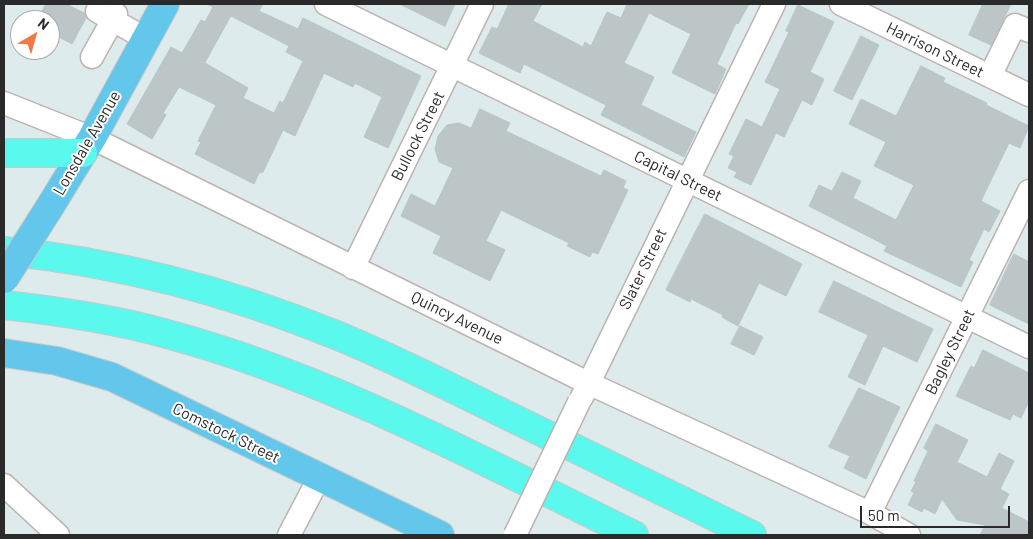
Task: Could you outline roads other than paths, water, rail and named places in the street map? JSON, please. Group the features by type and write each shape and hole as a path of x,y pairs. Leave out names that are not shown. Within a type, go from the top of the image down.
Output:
{"highway":[{"path":"4,153 88,146"},
{"path":"4,251 90,264 161,278 232,298 302,322 428,377 752,535"},
{"path":"4,305 96,318 168,334 304,379 401,422 634,535"}],"main road":[{"name":"Lonsdale Avenue","path":"4,279 88,146 165,4"},
{"name":"Comstock Street","path":"4,353 57,361 112,377 440,535"}],"street":[{"name":"Capital Street","path":"326,4 454,64 686,180 1029,347"},
{"name":"Bullock Street","path":"352,268 482,4"},
{"name":"Slater Street","path":"515,535 686,180 774,4"},
{"name":"Harrison Street","path":"841,4 1029,95"},
{"path":"92,57 103,10 146,39"},
{"path":"990,76 1015,24 1029,31"},
{"name":"Quincy Avenue","path":"4,103 88,146 352,268 584,392 870,513 909,535"},
{"name":"Bagley Street","path":"870,513 1029,191"},
{"path":"289,535 319,478"},
{"path":"4,484 58,535"}]}
